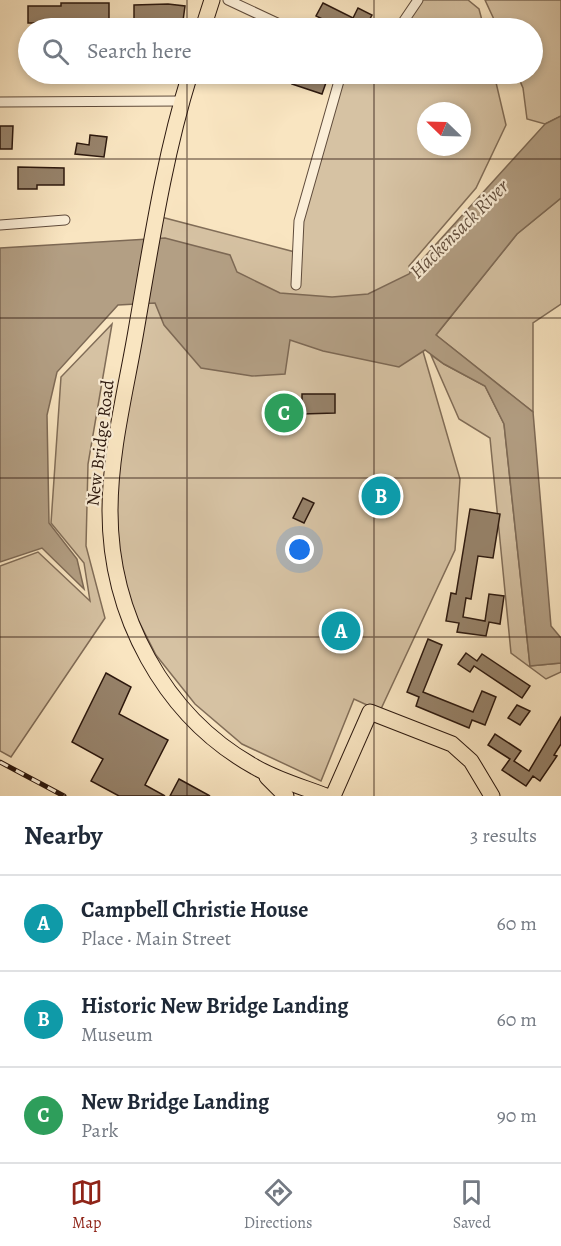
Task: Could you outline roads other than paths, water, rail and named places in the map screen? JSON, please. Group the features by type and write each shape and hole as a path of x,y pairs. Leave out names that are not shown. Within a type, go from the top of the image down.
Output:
{"main road":[{"path":"206,18 212,0"},
{"name":"New Bridge Road","path":"187,84 181,101 156,224 111,477 110,542 121,594 134,633 164,685 199,725 255,768 326,796"},
{"path":"333,796 370,712 452,744 471,761 492,796"},
{"path":"255,768 274,782 286,796"}],"street":[{"path":"228,0 267,18"},
{"path":"406,18 418,0"},
{"path":"296,285 295,252 301,212 338,84"},
{"path":"0,102 181,101"},
{"path":"0,225 65,220"}],"water":[{"name":"Hackensack River","path":"561,116 561,198 517,234 436,335 533,412 551,626 561,638 561,663 530,666 504,424 485,386 444,364 425,350 399,367 323,351 290,340 285,374 252,376 201,368 164,325 155,303 118,305 57,372 47,415 49,523 77,559 84,589 42,548 0,562 0,248 165,238 230,255 237,272 280,293 332,297 368,294 409,274 545,124"}],"railway":[{"path":"0,762 64,796"}],"place":[{"name":"New Bridge Landing","path":"284,413"},
{"name":"Historic New Bridge Landing","path":"381,496"},
{"name":"Campbell Christie House","path":"341,631"}]}
